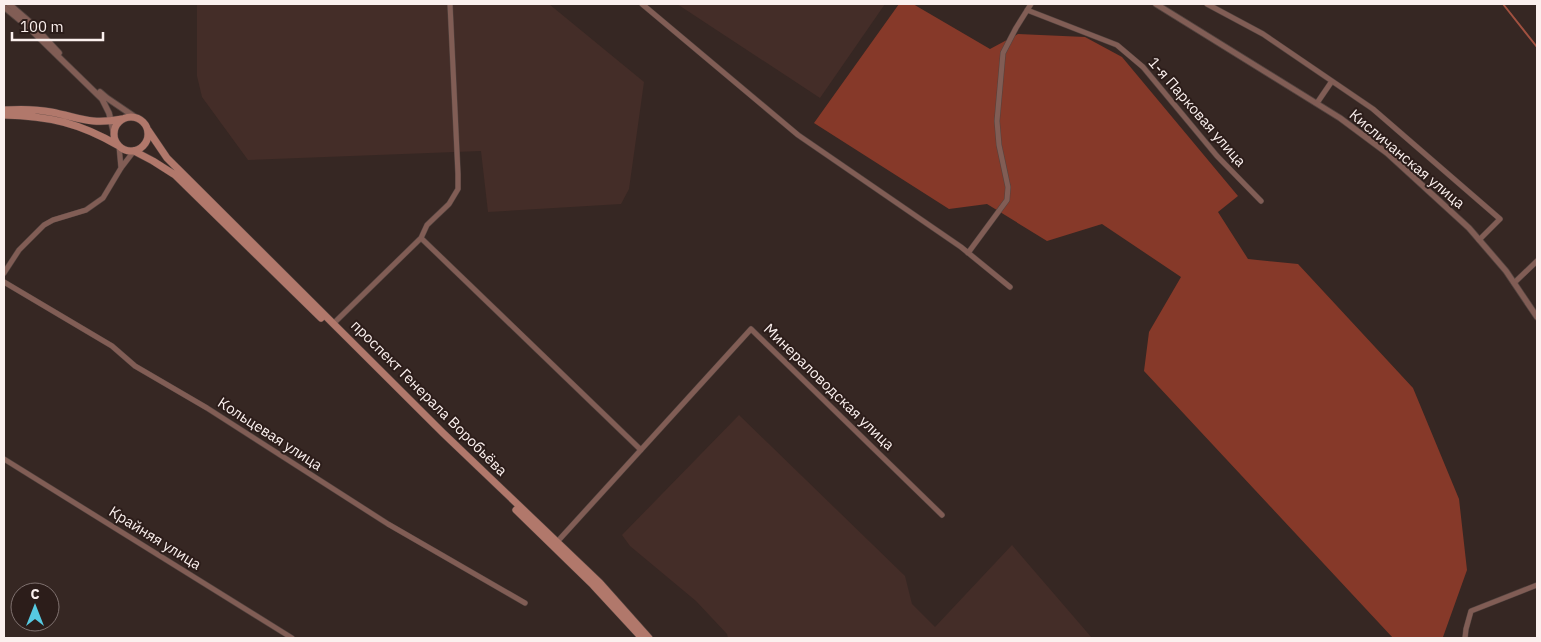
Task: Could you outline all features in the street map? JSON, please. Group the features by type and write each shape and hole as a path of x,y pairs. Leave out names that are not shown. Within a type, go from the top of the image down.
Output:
{"main road":[{"path":"4,110 38,110 97,122 135,116 143,121 167,158 186,181"},
{"path":"4,115 28,115 66,121 98,134 127,150 134,151 186,181"},
{"path":"119,146 114,134 116,126 122,119"},
{"path":"134,151 146,142 148,130"},
{"name":"проспект Генерала Воробьёва","path":"186,181 443,433 600,583 649,638"},
{"name":"проспект Генерала Воробьёва","path":"186,181 593,585 642,638"}],"street":[{"path":"9,4 31,23 107,101 114,134"},
{"path":"333,324 421,238 427,225 449,204 458,190 450,4"},
{"path":"642,4 798,135 968,253 1010,287"},
{"path":"968,253 1007,200 1008,187 999,145 997,120 1003,53 1031,4"},
{"name":"Кисличанская улица","path":"1156,4 1317,103 1387,153 1469,228 1506,271 1537,317"},
{"path":"1207,4 1263,34 1373,110 1500,219 1479,240"},
{"path":"4,6 107,101 135,116"},
{"name":"1-я Парковая улица","path":"1027,10 1117,45 1143,67 1217,156 1261,201"},
{"path":"1317,103 1332,81"},
{"path":"97,122 104,119 106,115 107,101"},
{"path":"119,146 121,168"},
{"path":"4,273 19,250 44,225 53,220 86,210 103,198 134,151"},
{"path":"421,238 642,450"},
{"path":"1514,283 1537,261"},
{"name":"Кольцевая улица","path":"4,282 112,346 135,366 207,408 388,524 525,603"},
{"name":"Минераловодская улица","path":"557,542 751,328 942,515"},
{"name":"Крайняя улица","path":"4,459 292,638"},
{"path":"1465,638 1471,611 1537,585"}],"shaded area":[{"path":"197,4 549,4 644,82 629,189 621,204 488,212 481,151 248,160 202,97 197,76"},
{"path":"677,4 885,4 820,98"},
{"path":"899,4 913,4 990,49 1018,34 1085,37 1122,57 1238,196 1218,212 1248,259 1298,264 1413,388 1459,499 1467,570 1443,637 1393,638 1144,371 1149,332 1181,277 1102,224 1047,241 987,204 949,209 814,123"},
{"path":"739,415 905,576 912,604 935,627 1012,545 1092,638 728,638 727,634 696,601 630,546 622,535"}],"waterway":[{"path":"1503,4 1537,47"}]}
